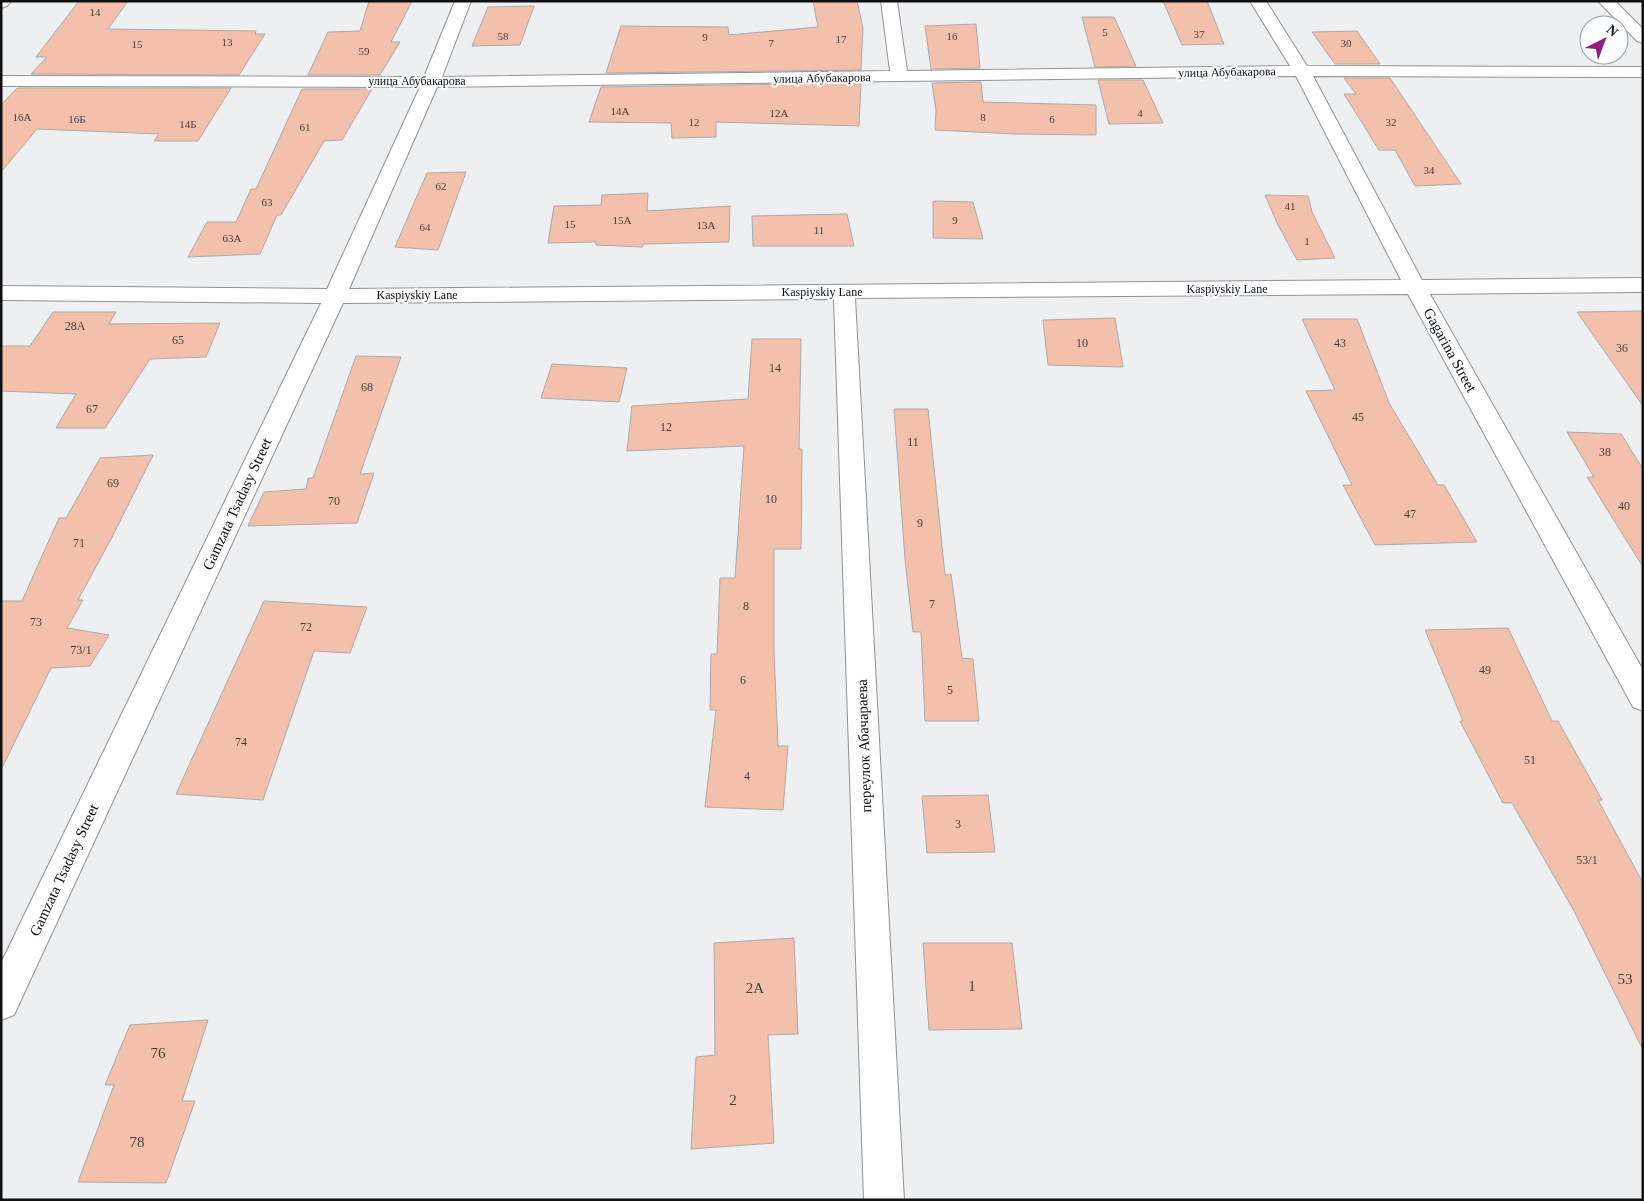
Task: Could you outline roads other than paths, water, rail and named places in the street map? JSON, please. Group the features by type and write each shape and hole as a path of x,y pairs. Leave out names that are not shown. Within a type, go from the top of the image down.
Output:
{"street":[{"name":"Gamzata Tsadasy Street","path":"1,1002 335,296 431,82 463,1"},
{"path":"889,1 899,77"},
{"name":"Gagarina Street","path":"1258,1 1302,72 1416,288 1643,698"},
{"path":"1606,1 1643,38"},
{"name":"улица Абубакарова","path":"1,81 431,82 1302,72 1643,72"},
{"name":"Kaspiyskiy Lane","path":"1,293 335,296 1643,285"},
{"name":"переулок Абачараева","path":"844,292 884,1200"}]}
